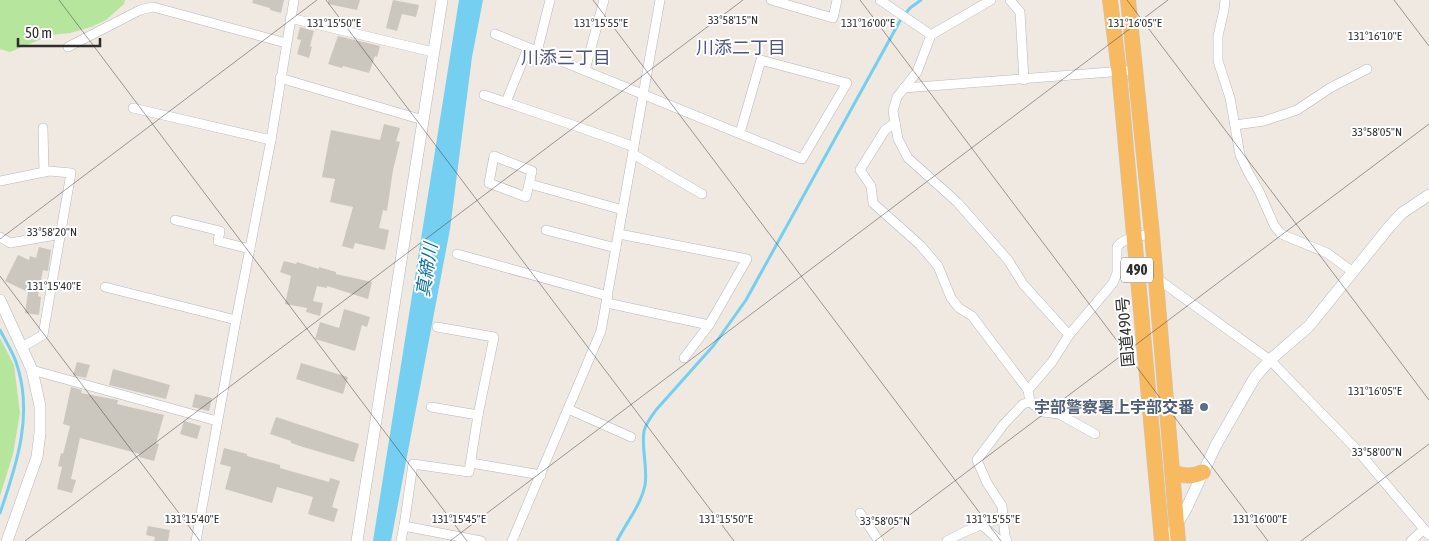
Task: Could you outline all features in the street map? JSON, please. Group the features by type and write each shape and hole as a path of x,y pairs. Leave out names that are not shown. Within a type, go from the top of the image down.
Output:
{"highway":[{"name":"国道490号","path":"1110,0 1119,71 1162,541"},
{"name":"490","path":"1128,0 1137,70 1177,534"},
{"path":"1173,472 1184,476 1197,475 1204,472"}],"street":[{"path":"196,541 271,140 294,0"},
{"path":"357,541 442,0"},
{"path":"506,102 533,50 550,0"},
{"path":"585,70 604,0"},
{"path":"512,541 601,331 660,0"},
{"path":"772,0 833,18 837,0"},
{"path":"880,0 931,34"},
{"path":"991,0 931,34 917,72 897,97 893,111 898,139 908,158 957,202 1008,260 1023,284 1069,335"},
{"path":"1010,0 1020,12 1024,80"},
{"path":"1225,0 1218,36 1218,61 1230,98 1240,154 1274,225 1282,234 1327,253 1353,272"},
{"path":"68,47 140,10 153,7 286,44"},
{"path":"290,18 433,52"},
{"path":"495,34 802,159 847,83 761,60 740,133"},
{"path":"1235,125 1264,121 1297,110 1330,88 1367,69"},
{"path":"904,88 1137,70"},
{"path":"280,78 422,120"},
{"path":"484,95 578,126 633,150 702,194"},
{"path":"133,108 271,140"},
{"path":"895,123 885,130 860,170 871,186 873,203 920,245 938,266 951,298 959,308 972,316 1028,390 1030,402 1043,412 1059,414 1095,434"},
{"path":"43,128 44,172"},
{"path":"494,156 532,171 530,184 526,197 489,183 494,156"},
{"path":"0,180 44,172 71,173 62,234 43,335 22,348"},
{"path":"530,184 623,210"},
{"path":"1167,541 1177,534 1216,445 1255,377 1270,360 1309,326 1390,226 1402,214 1429,195"},
{"path":"176,220 220,231 218,241 250,249"},
{"path":"546,230 616,248"},
{"path":"0,237 10,243 62,234"},
{"path":"619,234 748,259 709,325 684,358"},
{"path":"1028,390 1052,362 1069,335 1116,278 1118,268 1117,247 1119,244 1152,234"},
{"path":"457,254 607,300 709,325"},
{"path":"1155,276 1270,360 1358,452 1427,532 1411,541"},
{"path":"105,287 236,320"},
{"path":"0,300 32,370 40,406 40,433 37,457 7,541"},
{"path":"401,541 413,464 469,472 478,415 494,337 437,327"},
{"path":"32,370 217,421"},
{"path":"1008,541 1005,536 1002,506 977,460 1004,424 1022,404 1030,402"},
{"path":"431,407 478,415"},
{"path":"568,409 631,437"},
{"path":"471,463 541,475"},
{"path":"860,513 879,541"},
{"path":"947,541 982,524 1004,518"},
{"path":"982,524 1000,541"},
{"path":"404,526 482,541"}],"green space":[{"path":"0,0 125,0 124,4 106,20 91,27 70,33 51,35 10,52 0,49"},
{"path":"0,338 14,365 20,413 13,454 0,496"}],"water":[{"name":"真締川","path":"459,0 483,0 472,57 450,229 391,541 373,541"}],"building":[{"path":"253,0 284,0 281,13 252,3"},
{"path":"328,0 360,0 357,10 328,4"},
{"path":"393,0 419,5 416,17 402,14 397,31 386,28"},
{"path":"300,27 314,31 309,58 297,54 301,40 297,39"},
{"path":"338,36 380,46 369,73 328,64"},
{"path":"384,124 400,128 396,141 400,142 393,170 387,211 383,210 379,228 389,230 385,250 355,243 353,249 342,246 353,207 330,202 335,179 322,177 331,130 380,140"},
{"path":"39,247 51,250 48,271 43,270 38,296 41,297 39,315 25,313 28,292 5,281 18,255 29,260 30,256 36,258"},
{"path":"284,261 296,264 297,262 319,269 319,267 336,272 336,274 372,282 368,299 327,286 327,288 317,286 313,301 323,303 320,316 306,312 307,308 285,304 291,276 280,272"},
{"path":"344,309 370,317 367,327 362,325 355,351 315,339 320,322 339,328"},
{"path":"77,362 90,365 86,378 73,375"},
{"path":"301,363 348,377 343,394 296,379"},
{"path":"113,369 170,385 166,399 109,385"},
{"path":"71,387 82,390 81,393 118,400 117,404 164,415 156,443 159,444 154,461 139,457 140,454 80,438 71,479 76,480 72,493 57,489 62,467 58,466 70,426 63,424"},
{"path":"195,394 212,398 209,411 192,407"},
{"path":"276,417 359,444 354,462 291,443 291,441 270,434"},
{"path":"184,421 201,426 197,439 180,434"},
{"path":"224,448 280,465 280,468 329,482 330,478 340,481 332,507 338,509 334,522 308,514 313,497 277,487 272,503 225,489 231,467 220,464"},
{"path":"148,526 170,530 168,541 154,541 155,537 146,535"}],"waterway":[{"path":"617,541 637,507 645,485 646,471 643,437 647,423 656,410 714,345 746,300 901,19 910,8 921,0"},
{"path":"0,330 16,362 23,400 21,438 12,476 0,513"}],"place":[{"name":"宇部警察署上宇部交番","path":"1204,407"}],"district":[{"name":"川添二丁目","path":"741,48"},
{"name":"川添三丁目","path":"566,58"}]}
